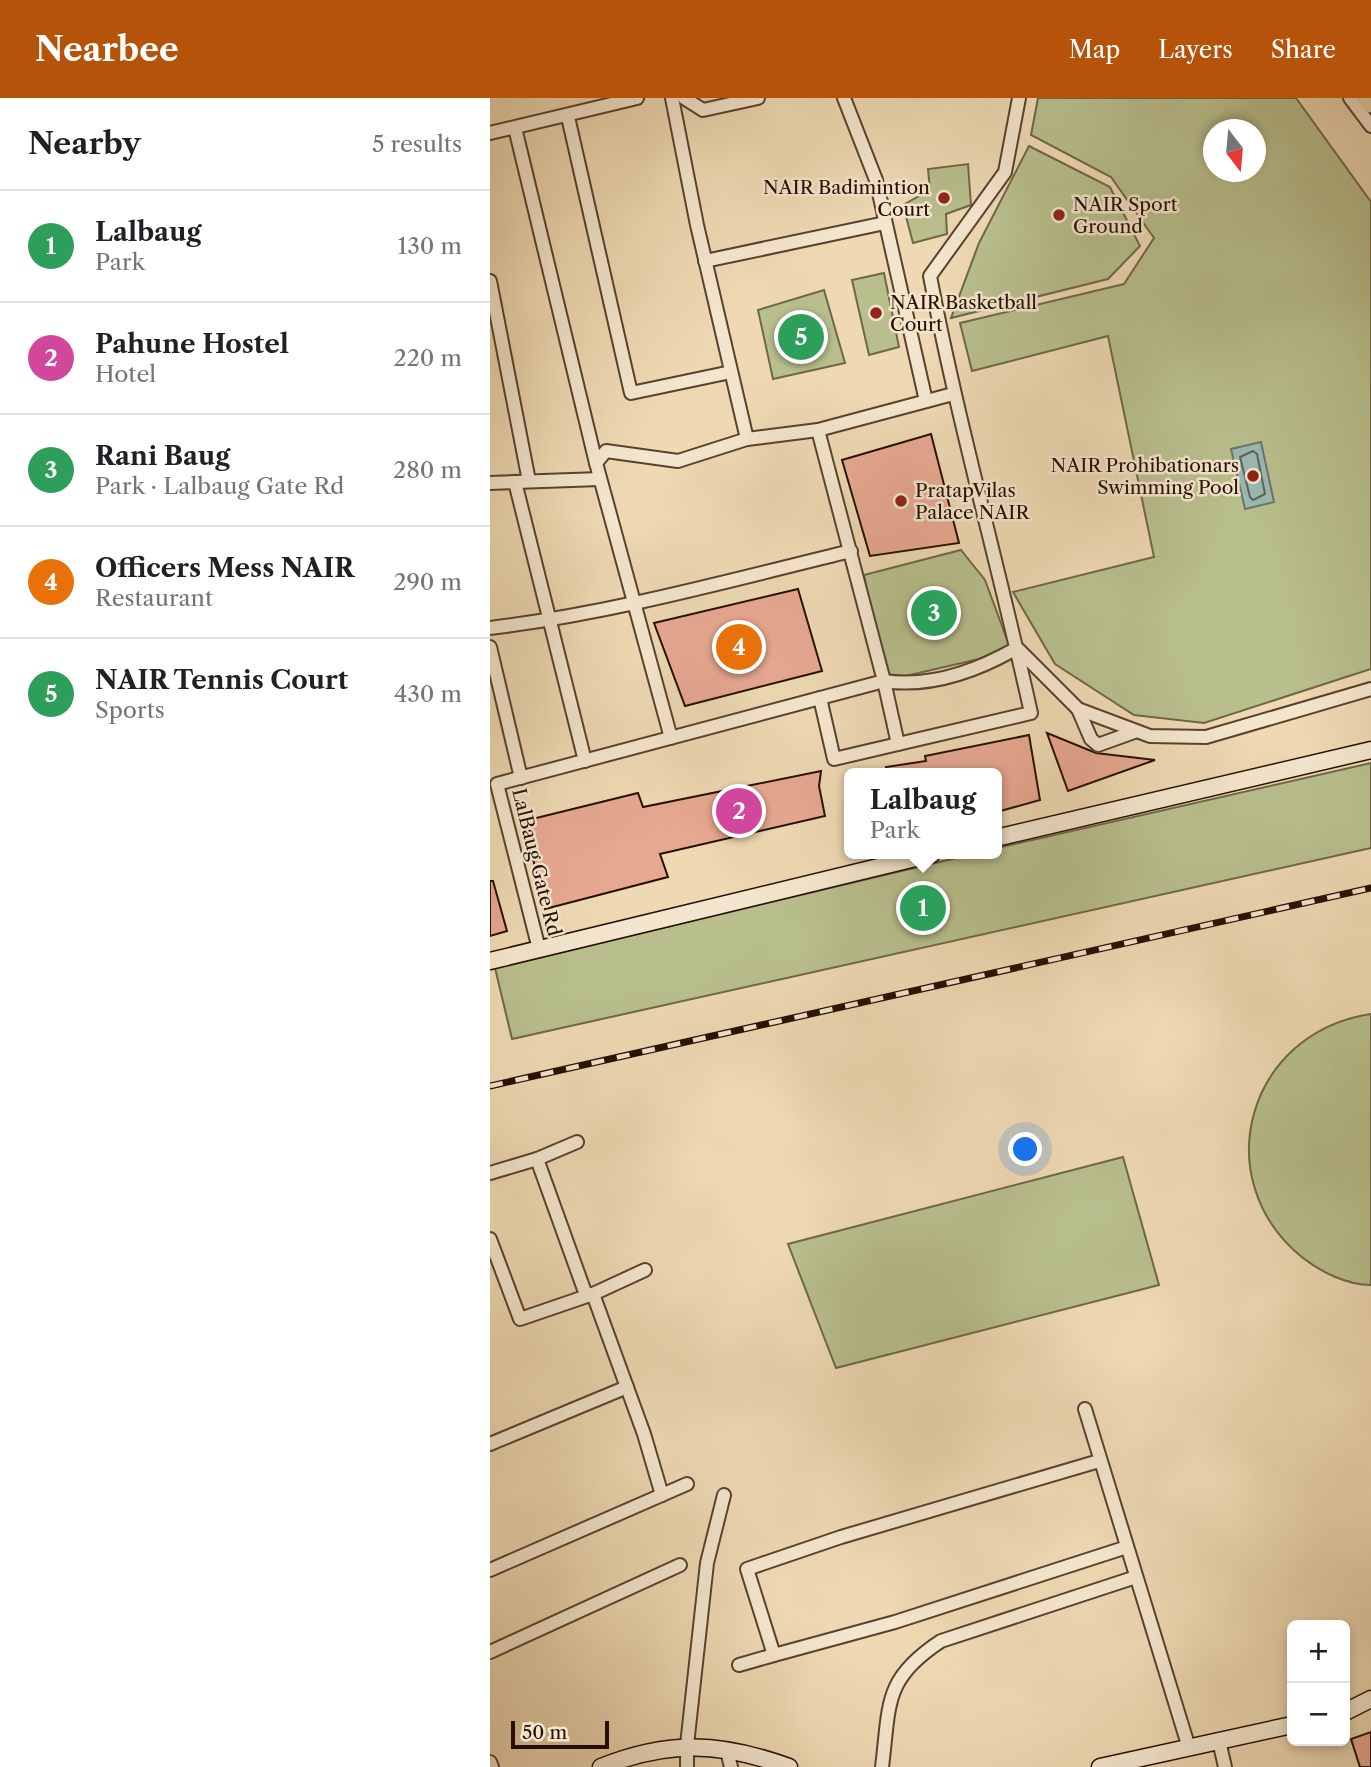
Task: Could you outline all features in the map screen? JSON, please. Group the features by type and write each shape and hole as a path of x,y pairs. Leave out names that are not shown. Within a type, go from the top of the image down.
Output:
{"street":[{"path":"490,133 568,117 637,98"},
{"path":"672,98 705,261 747,439"},
{"path":"684,98 703,110 758,98"},
{"path":"844,98 876,180 926,401"},
{"path":"820,698 834,759 1031,713 953,394 930,276 1005,172 1018,98"},
{"path":"1350,98 1371,126"},
{"path":"568,117 631,393 731,372"},
{"path":"515,128 600,479 671,738"},
{"path":"705,261 885,223"},
{"path":"490,281 529,481"},
{"path":"596,463 606,451 678,461 747,439 818,430 953,394"},
{"path":"818,430 851,551 898,744"},
{"path":"490,483 600,479"},
{"path":"515,482 585,761"},
{"path":"490,628 550,621 635,604 851,551"},
{"path":"490,647 521,778 884,681 911,685 983,668 1017,648"},
{"path":"1017,648 1078,709 1091,739 1098,745 1134,732"},
{"path":"1078,709 1150,736 1206,737 1371,689"},
{"path":"1002,837 1371,750"},
{"path":"1043,827 1066,827 1371,758"},
{"name":"LalBaug Gate Rd","path":"521,778 497,784 539,949"},
{"path":"490,961 911,859"},
{"path":"490,1173 537,1159 577,1142"},
{"path":"537,1159 627,1387 662,1495"},
{"path":"490,1239 520,1319 589,1295 645,1270"},
{"path":"490,1444 627,1387"},
{"path":"1085,1409 1189,1748"},
{"path":"774,1656 747,1569 841,1537 1099,1461"},
{"path":"490,1570 687,1484"},
{"path":"687,1767 687,1745 707,1563 724,1495"},
{"path":"739,1665 895,1622 1127,1547"},
{"path":"490,1652 680,1565"},
{"path":"882,1767 892,1689 910,1665 927,1650 941,1641 1136,1577"},
{"path":"1350,1710 1371,1699"},
{"path":"1100,1767 1287,1726"},
{"path":"1219,1741 1225,1767"},
{"path":"601,1767 626,1757 687,1745 755,1754 789,1767"},
{"path":"727,1751 731,1767"},
{"path":"490,1762 492,1767"}],"green space":[{"path":"1038,98 1296,98 1371,202 1371,669 1204,723 1134,715 1055,664 1013,592 1154,557 1108,336 972,371 960,323 1124,284 1154,238 1111,177 1031,135"},
{"name":"NAIR Sport Ground","path":"1029,146 1110,187 1140,246 1108,279 951,318 979,243"},
{"name":"NAIR Badimintion Court","path":"968,164 971,205 946,214 947,234 913,243 903,205 930,190 928,169"},
{"name":"NAIR Basketball Court","path":"884,273 899,347 869,355 852,280"},
{"path":"824,290 845,363 773,379 758,310"},
{"path":"961,550 985,580 1009,645 979,659 884,681 864,575"},
{"path":"1371,763 1371,848 512,1039 495,968 952,859 1002,859 1002,847"},
{"path":"1371,1014 1371,1285 1344,1280 1318,1268 1303,1258 1273,1226 1255,1189 1249,1151 1254,1113 1270,1078 1295,1049 1329,1026"},
{"path":"1123,1157 1159,1285 836,1368 788,1244"}],"water":[{"name":"NAIR Prohibationars Swimming Pool","path":"1261,442 1274,502 1245,509 1231,449"}],"building":[{"name":"PratapVilas Palace NAIR","path":"931,434 959,543 870,556 842,460"},
{"path":"798,589 822,671 685,706 654,623"},
{"path":"1047,733 1096,753 1155,760 1068,791"},
{"path":"1029,735 1040,800 1002,811 1002,768 886,768 926,761 925,756"},
{"path":"821,771 819,786 825,816 660,854 668,877 545,909 524,821 638,793 643,807"},
{"path":"490,881 493,881 507,931 490,936"},
{"path":"1371,1732 1371,1767 1360,1767 1351,1739"}],"railway":[{"path":"490,1086 1371,888"}],"place":[{"name":"NAIR Badimintion Court","path":"944,198"},
{"name":"NAIR Sport Ground","path":"1059,215"},
{"name":"NAIR Basketball Court","path":"876,313"},
{"name":"NAIR Tennis Court","path":"801,337"},
{"name":"NAIR Prohibationars Swimming Pool","path":"1253,476"},
{"name":"PratapVilas Palace NAIR","path":"901,501"},
{"name":"Rani Baug","path":"934,613"},
{"name":"Officers Mess NAIR","path":"739,647"},
{"name":"Pahune Hostel","path":"739,811"},
{"name":"Lalbaug","path":"923,908"}]}
